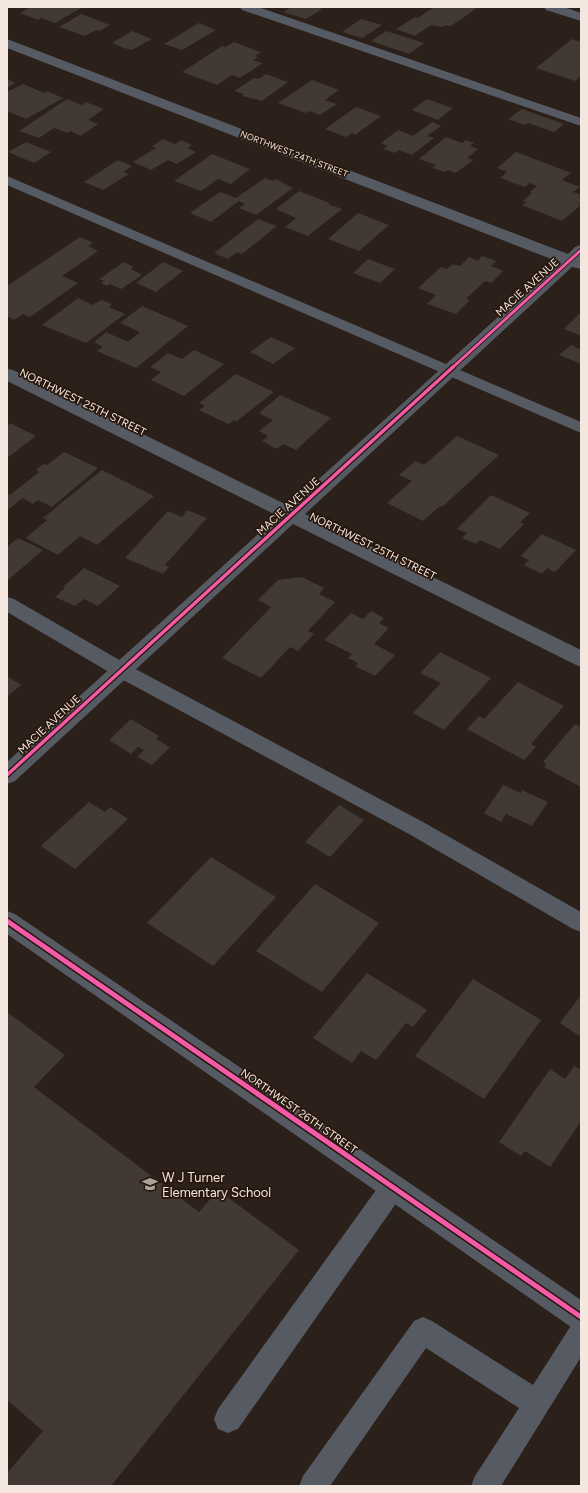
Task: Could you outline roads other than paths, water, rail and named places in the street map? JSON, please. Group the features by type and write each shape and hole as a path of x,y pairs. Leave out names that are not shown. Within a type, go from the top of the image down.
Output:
{"street":[{"path":"551,7 581,17"},
{"name":"NORTHWEST 24TH STREET","path":"7,43 577,258"},
{"name":"MACIE AVENUE","path":"7,775 450,370 577,258"},
{"name":"NORTHWEST 25TH STREET","path":"7,374 581,659"},
{"name":"NORTHWEST 26TH STREET","path":"7,921 581,1317"}],"lane":[{"path":"246,7 581,122"},
{"path":"7,180 450,370 581,428"},
{"path":"7,604 121,670 416,828 581,923"},
{"path":"228,1419 393,1187"},
{"path":"313,1486 423,1330 537,1404"},
{"path":"485,1486 581,1333"}],"place":[{"name":"W J Turner Elementary School","path":"150,1184"}]}
